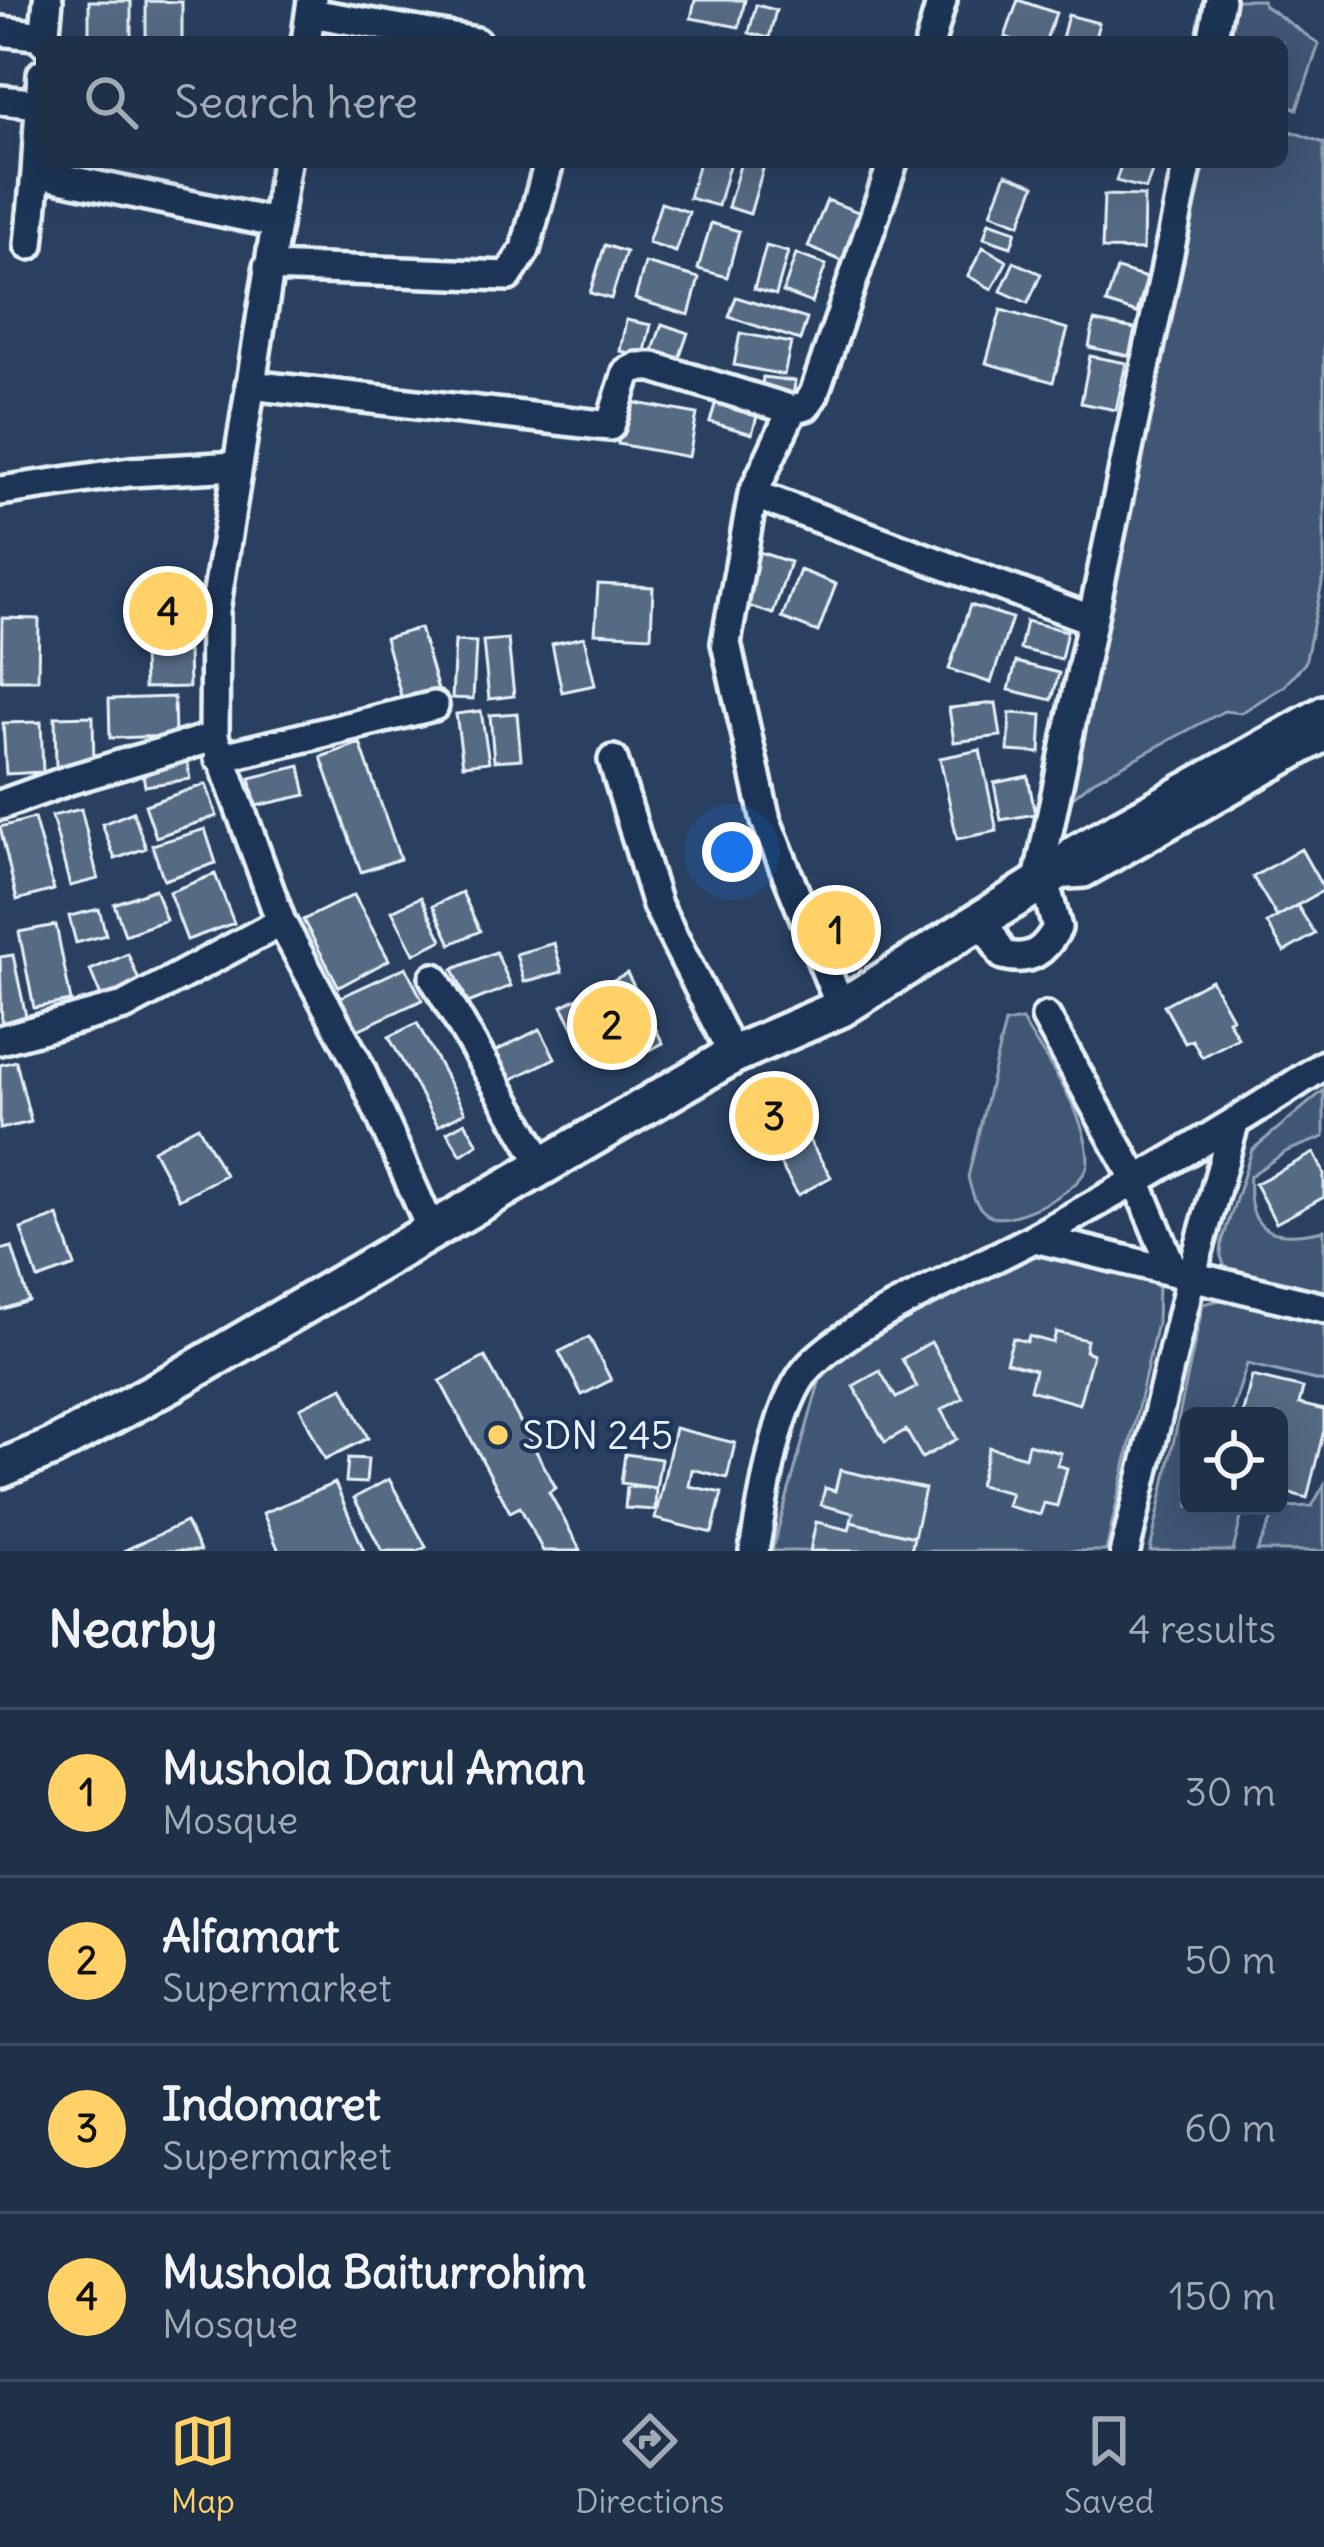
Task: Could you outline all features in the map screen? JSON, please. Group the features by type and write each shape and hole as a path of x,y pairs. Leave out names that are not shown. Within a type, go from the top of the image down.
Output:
{"main road":[{"path":"0,1469 51,1448 171,1383 733,1055 841,1008 1044,880"}],"street":[{"path":"44,36 48,0"},
{"path":"931,36 942,0"},
{"path":"1212,36 1220,0"},
{"path":"307,36 311,6 448,36"},
{"path":"0,31 36,38"},
{"path":"0,100 36,104"},
{"path":"29,245 36,168"},
{"path":"285,168 215,611 217,747 281,922 357,1062 431,1229"},
{"path":"268,267 508,276 517,269 525,250 547,168"},
{"path":"250,385 610,426 627,372 652,367 792,410 806,406 891,168"},
{"path":"983,920 1003,955 1020,960 1045,950 1058,928 1044,880 1090,619 1187,168"},
{"path":"36,173 275,223"},
{"path":"792,410 753,494 736,572 728,652 766,821 841,1008"},
{"path":"0,491 130,472 237,466"},
{"path":"753,494 1090,619"},
{"path":"0,805 69,780 434,706"},
{"path":"1044,880 1074,850 1324,710"},
{"path":"1044,880 1084,873 1324,737"},
{"path":"613,760 656,905 733,1055"},
{"path":"0,1040 124,1006 281,922"},
{"path":"434,978 543,1165"},
{"path":"1046,1018 1183,1275"},
{"path":"754,1551 772,1455 788,1406 808,1367 878,1319 1034,1238 1234,1124 1324,1065"},
{"path":"1126,1551 1183,1275 1234,1124"},
{"path":"1034,1238 1324,1308"}],"shaded area":[{"path":"1231,0 1262,0 1319,44 1297,109 1288,105 1288,36 1226,36"},
{"path":"1288,130 1324,143 1324,574 1305,663 1284,686 1241,713 1224,711 1093,781 1073,797 1062,793 1197,168 1288,168"},
{"path":"1022,1020 1073,1106 1088,1162 1085,1172 1063,1193 1031,1210 1001,1218 981,1209 968,1177 1005,1023"},
{"path":"1324,1090 1324,1137 1287,1151 1250,1176 1250,1196 1258,1222 1266,1229 1290,1234 1324,1230 1324,1292 1225,1268 1222,1242 1252,1150"},
{"path":"1036,1256 1149,1279 1158,1287 1157,1323 1106,1551 772,1551 822,1372 887,1326"},
{"path":"1228,1298 1324,1321 1324,1382 1247,1364 1234,1407 1181,1407 1203,1304"},
{"path":"1180,1411 1180,1515 1242,1515 1233,1551 1150,1551"},
{"path":"1324,1485 1324,1551 1257,1551 1274,1515 1288,1515 1288,1507 1312,1506"}],"building":[{"path":"695,0 745,0 739,27 691,18"},
{"path":"1018,0 1056,13 1047,36 1005,36"},
{"path":"89,1 131,1 131,36 89,36"},
{"path":"146,1 182,2 182,36 146,36"},
{"path":"756,5 776,10 770,36 749,33"},
{"path":"1068,15 1099,23 1096,36 1063,36"},
{"path":"697,168 728,168 718,206 689,198"},
{"path":"739,168 763,168 750,214 728,207"},
{"path":"1120,168 1153,168 1146,189 1116,181"},
{"path":"1006,174 1035,185 1020,224 991,213"},
{"path":"1104,195 1144,196 1143,250 1102,249"},
{"path":"827,200 861,213 842,261 808,247"},
{"path":"661,203 689,212 676,252 648,243"},
{"path":"989,222 1016,231 1011,247 984,238"},
{"path":"711,223 739,231 727,277 698,269"},
{"path":"605,245 626,252 611,299 590,293"},
{"path":"766,246 788,252 776,295 754,289"},
{"path":"983,247 1007,261 992,289 968,276"},
{"path":"796,254 826,265 812,303 783,292"},
{"path":"1014,262 1041,274 1028,303 1001,291"},
{"path":"645,263 699,278 689,315 635,299"},
{"path":"1117,269 1147,278 1137,313 1106,303"},
{"path":"736,297 807,319 800,340 729,317"},
{"path":"1001,310 1068,329 1053,382 986,363"},
{"path":"626,320 651,325 644,356 620,351"},
{"path":"1094,321 1135,329 1129,356 1089,347"},
{"path":"662,324 688,333 678,362 652,353"},
{"path":"740,333 791,343 784,375 734,365"},
{"path":"1090,356 1126,363 1116,410 1081,403"},
{"path":"763,377 795,381 793,399 761,395"},
{"path":"625,401 697,414 689,457 618,444"},
{"path":"716,401 758,413 752,434 710,422"},
{"path":"753,550 790,562 773,614 736,602"},
{"path":"800,570 836,584 818,632 782,618"},
{"path":"159,580 197,596 176,642 139,626"},
{"path":"598,584 653,587 651,636 595,633"},
{"path":"970,605 1012,618 991,683 949,669"},
{"path":"2,618 39,619 38,680 1,680"},
{"path":"1026,621 1067,631 1061,659 1020,649"},
{"path":"420,628 438,690 402,699 385,638"},
{"path":"584,637 595,685 562,692 552,644"},
{"path":"508,639 514,696 489,699 483,641"},
{"path":"455,641 476,642 473,699 452,698"},
{"path":"143,651 188,651 189,687 144,688"},
{"path":"1016,662 1059,673 1052,700 1009,690"},
{"path":"174,697 175,736 110,738 109,699"},
{"path":"996,703 1001,736 954,742 949,708"},
{"path":"481,711 489,762 463,765 456,714"},
{"path":"517,713 521,759 494,761 490,715"},
{"path":"1010,713 1042,715 1040,753 1008,751"},
{"path":"93,716 94,768 56,769 55,717"},
{"path":"41,722 43,772 6,774 3,723"},
{"path":"360,743 400,859 361,872 321,757"},
{"path":"980,750 997,831 957,839 940,758"},
{"path":"186,754 190,779 145,786 141,762"},
{"path":"300,766 306,795 256,806 250,778"},
{"path":"1028,776 1035,814 1001,820 994,783"},
{"path":"206,784 217,816 156,837 145,805"},
{"path":"81,809 98,879 70,886 52,816"},
{"path":"133,812 146,848 115,859 102,824"},
{"path":"34,818 54,890 17,900 0,827"},
{"path":"205,829 216,863 164,880 152,845"},
{"path":"1301,849 1324,890 1277,917 1253,877"},
{"path":"215,874 234,923 187,940 169,892"},
{"path":"155,889 166,920 125,935 114,904"},
{"path":"462,892 480,931 451,944 433,906"},
{"path":"354,895 389,960 339,987 303,920"},
{"path":"421,897 442,940 414,954 392,911"},
{"path":"845,902 864,940 828,959 808,921"},
{"path":"1297,905 1315,934 1284,952 1267,923"},
{"path":"99,909 106,935 76,943 69,916"},
{"path":"56,925 71,1001 34,1008 19,932"},
{"path":"554,943 562,972 524,982 516,954"},
{"path":"496,952 511,986 468,1003 453,969"},
{"path":"128,954 140,983 102,999 90,970"},
{"path":"13,955 27,1021 2,1026 0,957"},
{"path":"406,967 422,1000 355,1031 339,998"},
{"path":"627,973 663,1043 619,1066 609,1048 589,1058 562,1006"},
{"path":"1211,980 1238,1038 1202,1057 1192,1040 1185,1043 1164,1005"},
{"path":"417,1023 465,1112 438,1126 389,1037"},
{"path":"540,1029 555,1058 510,1080 496,1051"},
{"path":"16,1061 31,1122 0,1129 0,1065"},
{"path":"777,1084 803,1130 771,1148 744,1102"},
{"path":"465,1122 478,1144 461,1155 447,1132"},
{"path":"198,1126 225,1175 179,1199 153,1150"},
{"path":"803,1130 831,1177 798,1195 771,1148"},
{"path":"1314,1153 1324,1173 1324,1197 1276,1223 1255,1184"},
{"path":"58,1216 75,1266 38,1279 21,1229"},
{"path":"12,1247 29,1301 0,1310 0,1250"},
{"path":"1056,1332 1087,1340 1085,1351 1093,1354 1079,1404 1030,1390 1035,1370 1006,1362 1013,1338 1027,1342 1029,1336 1053,1343"},
{"path":"589,1337 611,1380 582,1395 559,1352"},
{"path":"931,1342 963,1398 941,1410 957,1439 922,1458 906,1430 885,1442 853,1386 880,1371 896,1398 917,1387 902,1359"},
{"name":"SDN 245","path":"485,1357 556,1488 549,1492 581,1551 543,1551 520,1507 510,1512 440,1381"},
{"path":"1252,1376 1303,1388 1299,1404 1324,1410 1324,1430 1307,1498 1288,1493 1288,1407 1244,1407"},
{"path":"343,1387 368,1438 325,1459 300,1408"},
{"path":"675,1428 735,1443 727,1478 692,1469 689,1486 722,1493 712,1533 655,1519"},
{"path":"1028,1444 1061,1453 1057,1465 1067,1468 1057,1506 1044,1503 1040,1515 1007,1506 1011,1493 979,1485 989,1447 1025,1457"},
{"path":"625,1454 661,1459 656,1488 621,1483"},
{"path":"348,1458 368,1459 366,1483 346,1482"},
{"path":"840,1470 925,1489 914,1537 851,1522 853,1513 821,1505 825,1488 835,1491"},
{"path":"389,1479 426,1547 418,1551 382,1551 354,1498"},
{"path":"335,1483 364,1551 279,1551 263,1513"},
{"path":"627,1486 656,1488 655,1510 625,1508"},
{"path":"186,1522 200,1551 123,1551"},
{"path":"816,1522 849,1530 851,1522 914,1537 911,1551 810,1551"}],"place":[{"name":"Mushola Baiturrohim","path":"168,611"},
{"name":"Mushola Darul Aman","path":"836,930"},
{"name":"Alfamart","path":"612,1025"},
{"name":"Indomaret","path":"774,1116"},
{"name":"SDN 245","path":"498,1435"}]}
